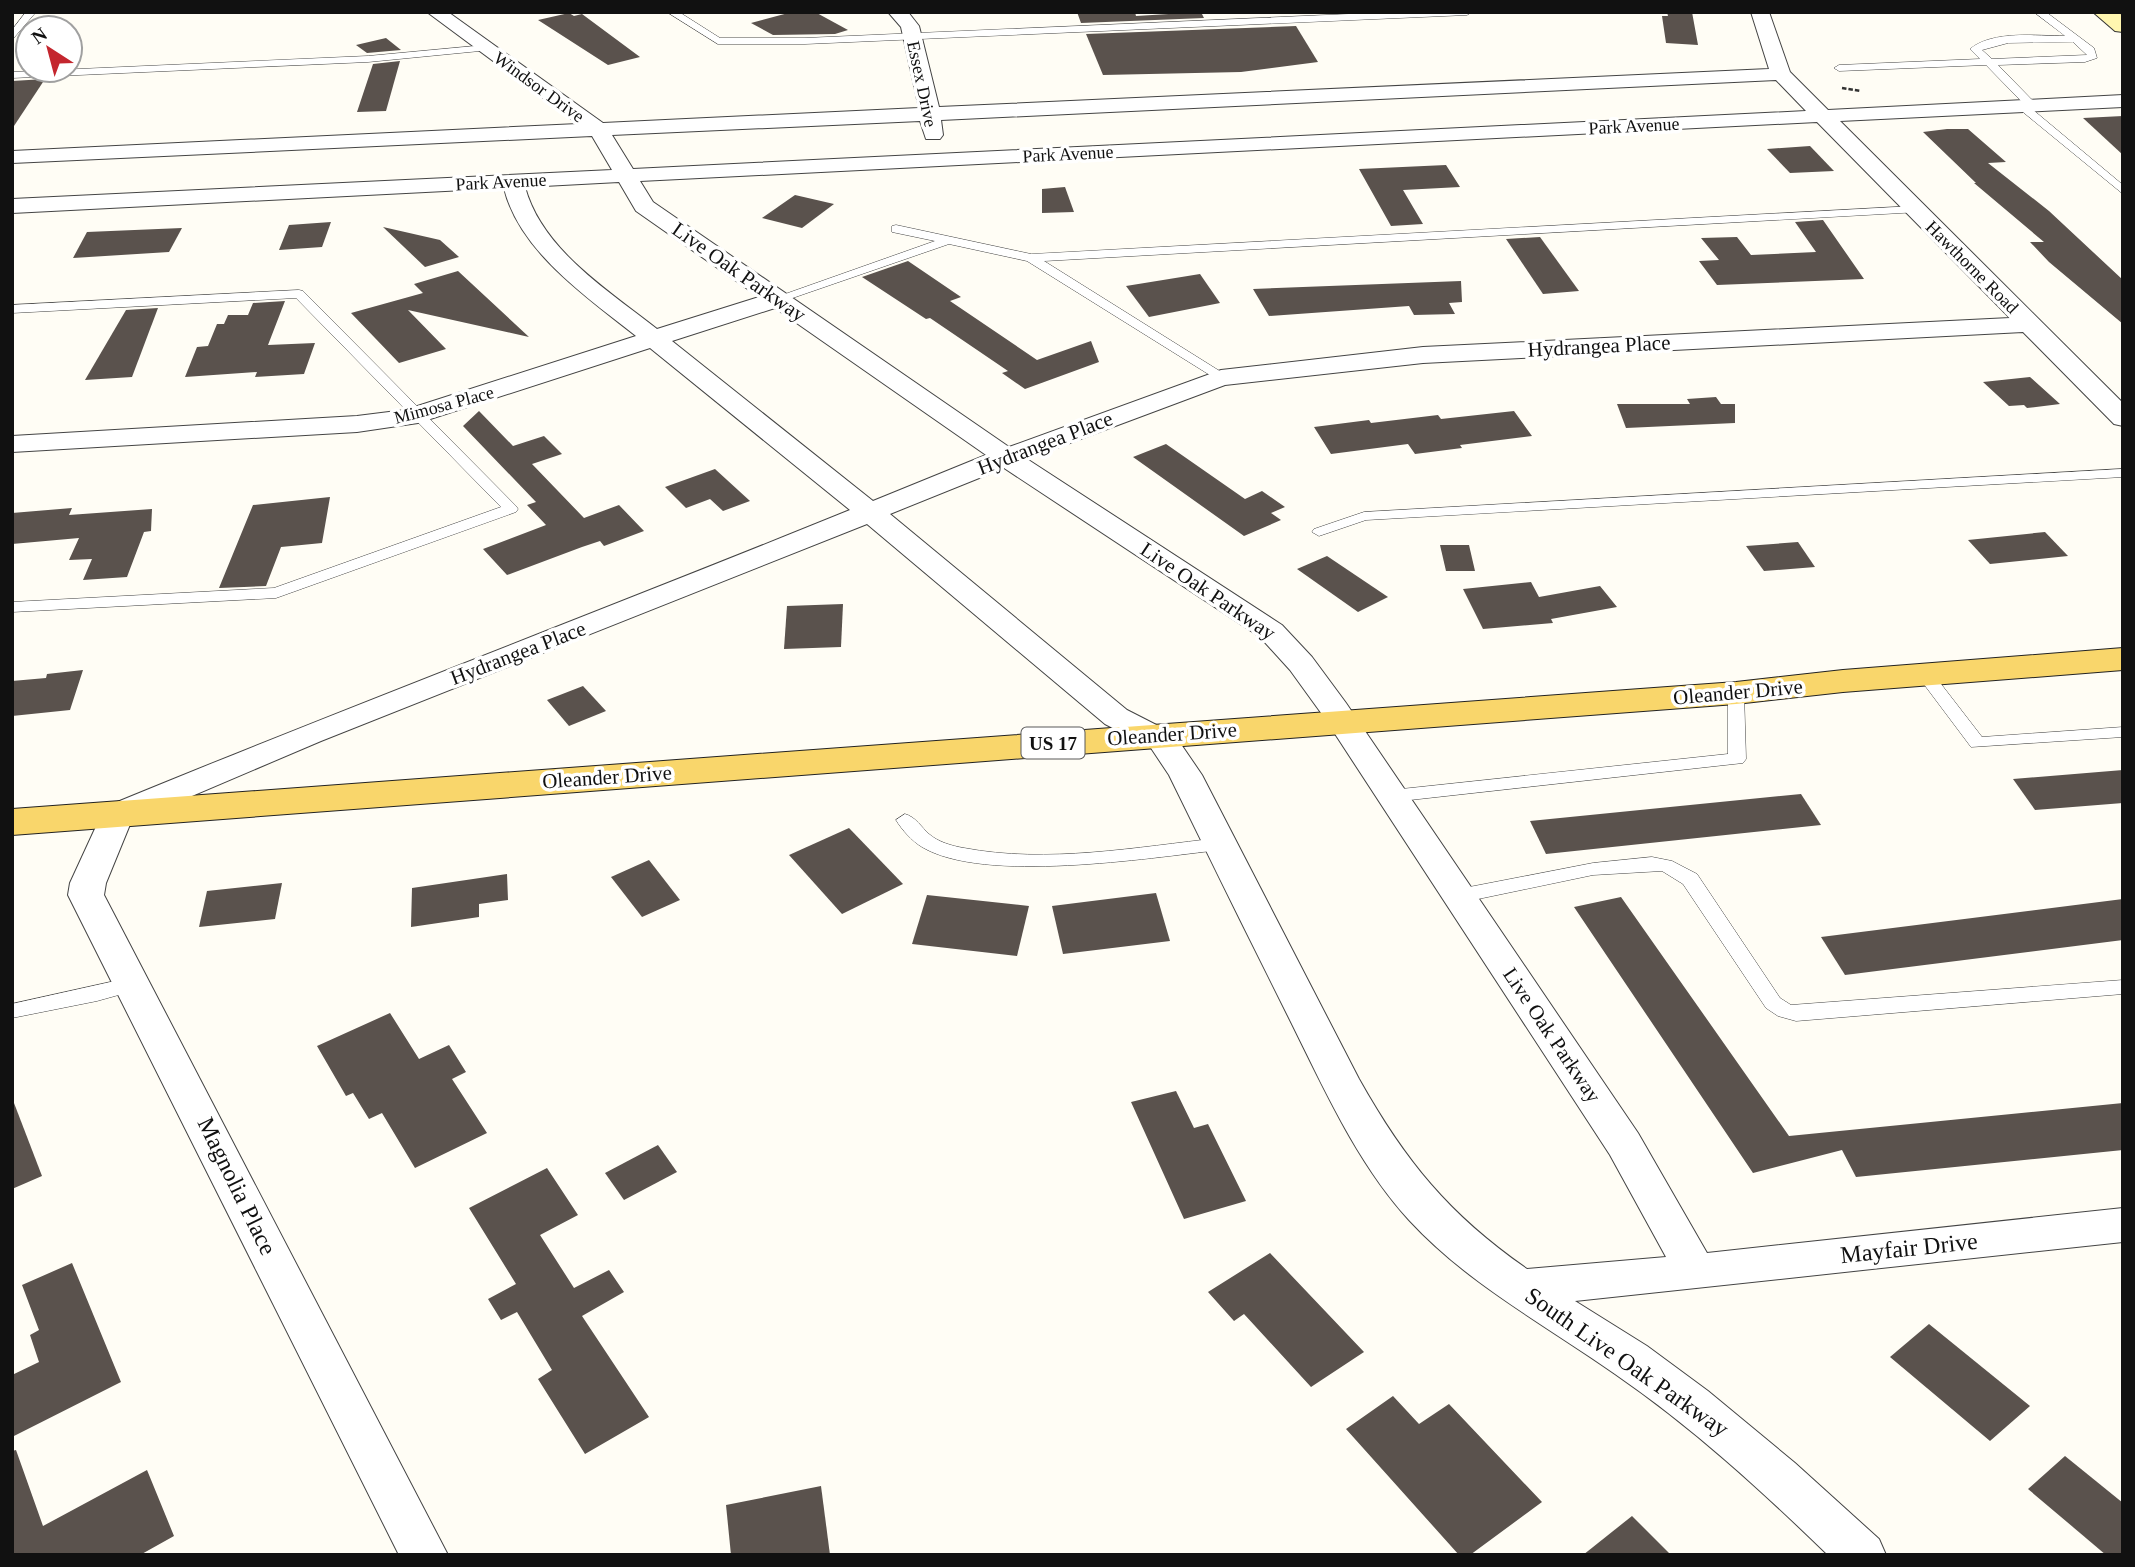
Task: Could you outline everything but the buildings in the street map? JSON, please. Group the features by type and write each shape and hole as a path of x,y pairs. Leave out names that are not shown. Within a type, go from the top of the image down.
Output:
{"main road":[{"path":"2104,12 2123,26"},
{"name":"Oleander Drive","path":"12,822 1737,693 2123,659"}],"street":[{"name":"Windsor Drive","path":"436,12 599,130 625,177"},
{"name":"Essex Drive","path":"897,12 910,26 930,115 936,161"},
{"path":"12,157 1781,74 1760,12"},
{"name":"Hawthorne Road","path":"1781,74 2123,418"},
{"name":"Park Avenue","path":"12,206 2121,103"},
{"name":"Live Oak Parkway","path":"625,177 644,206 1006,457 1270,631 1309,672 1624,1144 1696,1272"},
{"path":"513,181 518,201 553,254 653,339 1116,717 1163,741 1185,775 1345,1091 1402,1181 1423,1206 1468,1250 1518,1288"},
{"name":"Mimosa Place","path":"12,444 356,424 420,414 777,299"},
{"name":"Hydrangea Place","path":"117,815 310,734 1006,457 1221,377 1423,355 2031,324"},
{"name":"Magnolia Place","path":"117,815 88,883 86,895 424,1555"},
{"name":"Mayfair Drive","path":"1696,1272 2123,1225"},
{"name":"South Live Oak Parkway","path":"1518,1288 1696,1272"},
{"name":"South Live Oak Parkway","path":"1518,1288 1631,1360 1716,1422 1862,1555"}],"lane":[{"path":"12,37 31,12"},
{"path":"672,12 718,40 805,41 1467,12"},
{"path":"1839,68 2085,59 2093,56 2090,50 2039,12"},
{"path":"2075,39 1982,44 1975,49 2027,106 2123,191"},
{"path":"12,75 368,59 486,48"},
{"path":"895,229 1031,258 1915,210"},
{"path":"777,299 947,240"},
{"path":"1031,258 1221,377"},
{"path":"12,309 299,294 511,509 276,593 12,607"},
{"path":"1319,532 1364,516 2123,473"},
{"path":"1925,675 1977,743 2123,732"},
{"path":"1392,796 1737,759 1737,693"},
{"path":"905,820 931,845 979,858 1067,858 1220,844"},
{"path":"1459,896 1593,869 1652,863 1666,865 1690,878 1773,1003 1796,1014 2123,987"},
{"path":"12,1011 133,984"}]}
